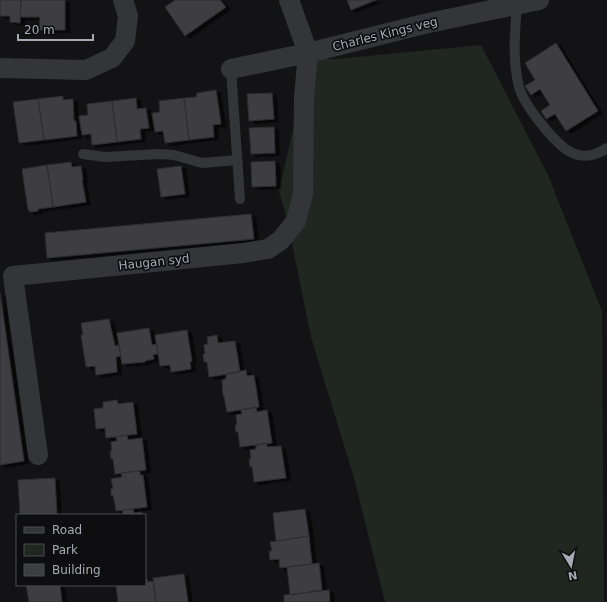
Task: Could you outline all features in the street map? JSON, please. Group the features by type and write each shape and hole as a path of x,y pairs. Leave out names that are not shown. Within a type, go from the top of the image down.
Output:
{"street":[{"path":"0,68 86,70 112,58 125,41 128,16 123,0"},
{"path":"289,0 308,53"},
{"name":"Charles Kings veg","path":"231,69 308,53 424,24 539,0"},
{"name":"Haugan syd","path":"38,456 13,276 243,253 268,249 282,240 296,221 303,194 304,97 308,53"}],"lane":[{"path":"517,4 514,43 516,67 520,88 531,110 556,140 575,154 588,156 607,148"},
{"path":"231,69 240,199"},
{"path":"83,154 105,157 159,154 202,163 237,160"}],"green space":[{"path":"481,45 548,175 602,311 604,602 385,602 354,478 311,337 288,224 279,191 309,59 336,59"}],"building":[{"path":"0,0 21,0 20,23 10,22 10,16 0,16"},
{"path":"21,0 65,0 65,30 39,30 40,17 20,17"},
{"path":"175,0 220,0 226,7 185,36 165,7"},
{"path":"347,0 376,0 351,10"},
{"path":"556,43 598,111 566,131 555,114 546,119 541,111 550,105 540,89 531,95 525,86 535,80 525,63"},
{"path":"216,90 221,124 213,125 214,137 189,140 184,98 196,97 197,93"},
{"path":"272,93 274,119 249,121 247,94"},
{"path":"63,96 63,100 73,99 74,121 76,121 77,136 44,140 38,99"},
{"path":"136,98 137,109 146,108 149,128 140,129 141,139 117,142 112,101"},
{"path":"184,98 189,140 165,143 163,131 155,132 152,113 160,112 159,101"},
{"path":"38,99 44,140 19,143 13,102"},
{"path":"112,101 117,142 92,145 91,134 82,135 79,116 88,115 87,104"},
{"path":"274,127 275,153 251,154 249,128"},
{"path":"275,161 276,186 252,187 251,162"},
{"path":"71,162 72,167 81,166 86,202 53,207 47,165"},
{"path":"47,165 53,207 38,209 38,211 30,212 28,210 22,169"},
{"path":"181,166 185,194 161,197 157,169"},
{"path":"251,214 254,239 47,258 45,233"},
{"path":"0,293 24,461 0,465"},
{"path":"109,319 115,346 119,345 121,356 116,357 117,372 96,375 95,366 86,367 81,335 83,335 81,323"},
{"path":"149,328 152,345 157,344 158,354 153,355 154,359 145,362 122,364 117,333"},
{"path":"187,330 192,361 190,362 191,369 171,372 170,365 160,366 155,335"},
{"path":"217,335 218,343 235,341 240,372 209,377 207,362 204,362 204,345 208,344 207,337"},
{"path":"246,370 247,376 254,375 259,407 227,412 223,396 222,380 226,379 226,374"},
{"path":"117,400 118,404 133,402 137,434 106,438 105,428 96,429 94,409 103,408 103,402"},
{"path":"256,407 257,412 267,410 272,443 240,447 238,432 236,432 235,425 237,425 236,415 242,414 241,410"},
{"path":"127,435 128,440 142,438 146,470 115,474 113,459 111,459 110,451 112,451 111,442 117,441 116,437"},
{"path":"267,443 267,447 281,446 286,478 254,482 252,466 250,467 249,459 251,459 250,450 256,449 256,445"},
{"path":"140,471 140,475 143,475 147,507 116,511 113,495 111,496 111,489 113,488 111,479 122,477 121,473"},
{"path":"55,478 57,514 20,514 18,480"},
{"path":"133,509 134,513 142,512 142,514 123,514 122,510"},
{"path":"305,509 309,536 276,541 273,513"},
{"path":"309,536 312,564 280,568 279,559 270,560 269,551 272,551 270,542"},
{"path":"319,563 322,590 290,595 287,567"},
{"path":"184,574 188,602 156,602 153,578"},
{"path":"146,579 148,582 153,581 156,602 118,602 116,586 146,586"},
{"path":"26,586 60,586 62,602 29,602"},
{"path":"329,590 330,602 284,602 284,595"}]}
